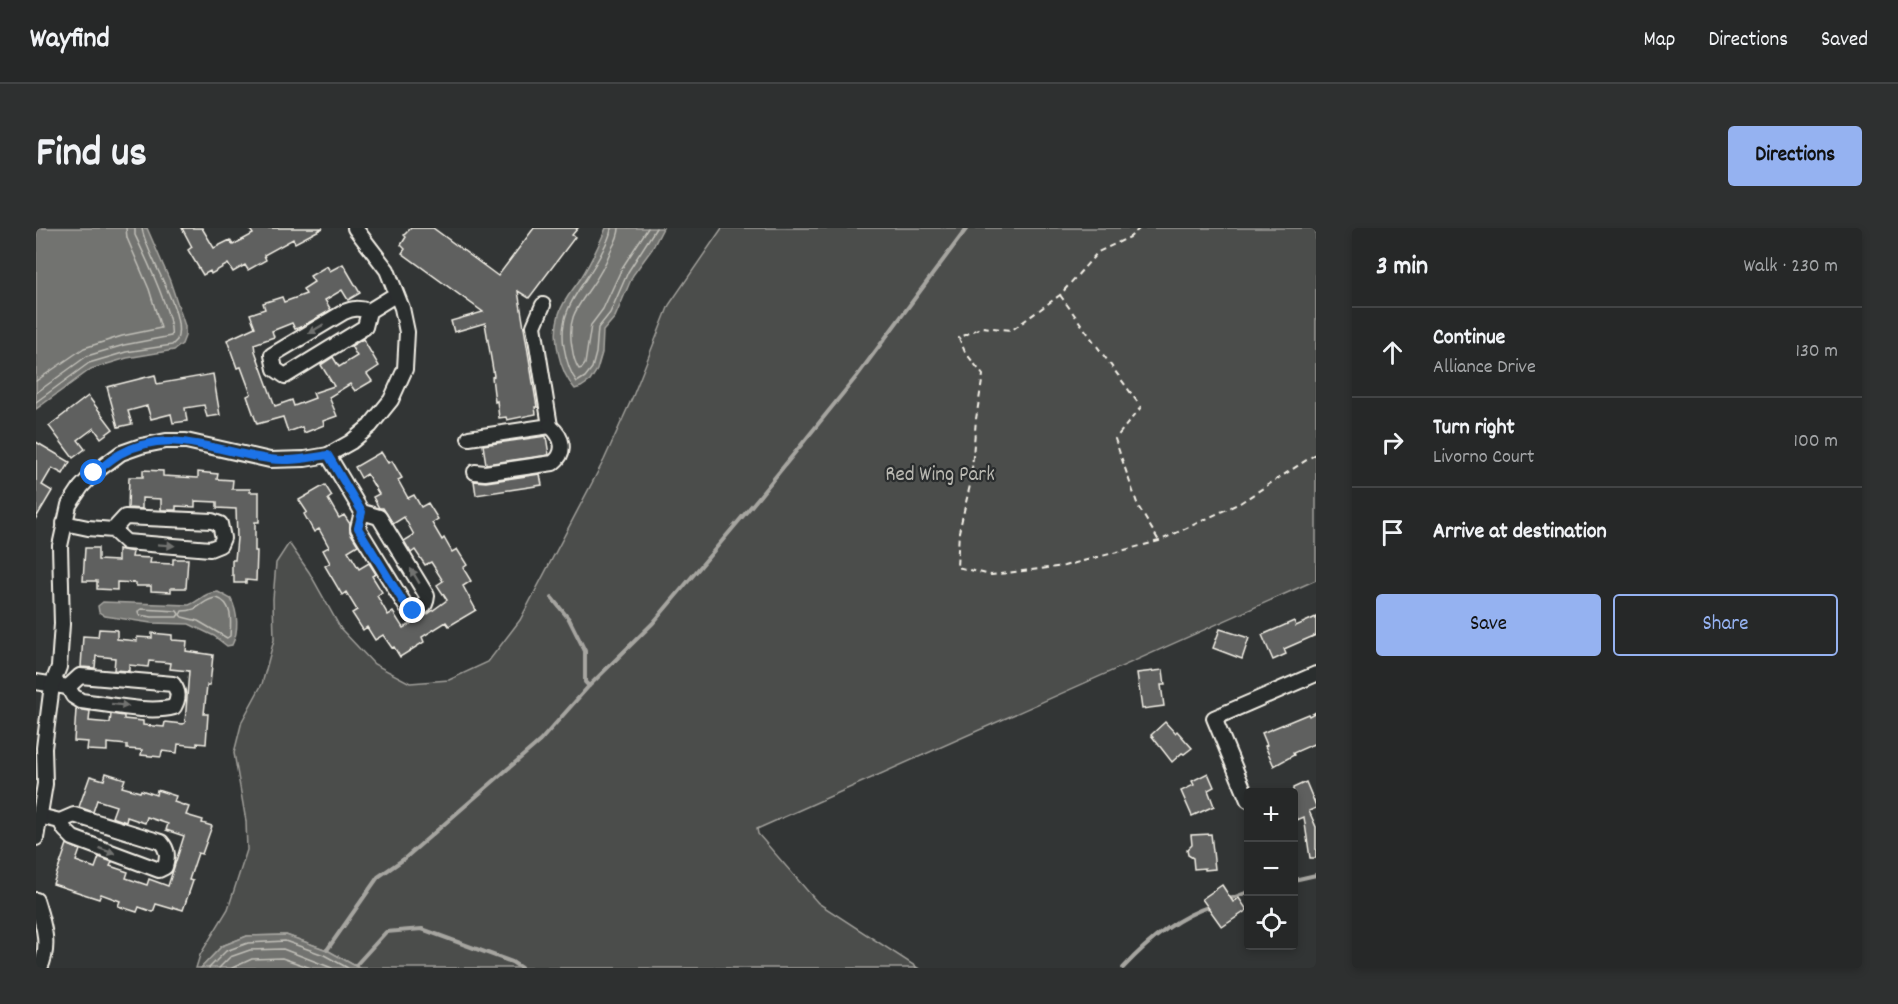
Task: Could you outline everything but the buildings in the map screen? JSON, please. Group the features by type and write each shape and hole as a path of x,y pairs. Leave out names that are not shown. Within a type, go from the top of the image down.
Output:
{"street":[{"path":"36,838 45,784 44,748 52,685 59,667 62,624 60,546 69,505 94,473 121,453 141,446 166,441 186,441 270,460 305,459 328,455 351,442 370,426 391,400 405,369 407,332 402,308 387,270 355,228"},
{"path":"369,310 365,327 285,376 275,369 272,355 344,312 352,309 369,310 395,295"},
{"path":"474,472 486,473 553,464 561,452 562,442 557,432 550,426 534,326 543,305"},
{"path":"469,438 550,426"},
{"path":"328,455 362,512 379,517 427,596 426,604 422,608 413,611 407,608 358,528 362,512"},
{"path":"64,523 112,530 126,542 210,549 220,545 223,538 220,524 212,521 125,517 112,530"},
{"path":"1244,790 1214,718 1316,674"},
{"path":"36,682 68,687 80,676 173,684 177,690 178,699 174,707 164,710 148,709 81,700 73,696 68,687"},
{"path":"39,816 60,821 74,816 161,842 167,849 165,867 159,870 73,838 60,821"},
{"path":"36,900 46,936 44,959 40,968"}],"path":[{"path":"1140,228 1130,237 1098,252 1060,295 1012,330 982,327 960,338 965,352 983,375 976,419 971,481 959,532 957,567 991,575 1064,566 1159,541 1240,503 1316,454"},
{"path":"1060,295 1141,407 1115,439 1138,506 1159,541"}],"green space":[{"name":"Red Wing Park","path":"722,228 1316,228 1316,580 757,829 758,834 818,903 918,968 359,968 327,950 286,935 247,936 222,946 201,968 196,968 200,955 228,909 247,850 246,821 234,753 242,721 262,684 274,640 273,599 276,563 289,543 309,572 341,629 374,664 410,683 449,680 488,662 520,620 604,460 633,396 669,305"}],"water":[{"path":"36,228 147,228 170,281 185,326 182,344 174,350 127,358 91,369 36,409"},
{"path":"606,228 663,228 652,249 633,275 615,317 603,331 602,353 597,370 590,381 575,389 569,382 558,353 557,323 563,304 588,266"},
{"path":"218,592 231,599 235,610 237,628 232,645 227,646 214,636 189,624 151,623 105,616 99,612 98,606 103,602 189,605 208,594"},
{"path":"286,935 327,950 359,968 201,968 222,946 247,936"}],"waterway":[{"path":"327,950 378,877 404,859 540,741 589,686 653,623 857,376 967,228"},
{"path":"552,598 569,619 585,651 585,682 589,686"},
{"path":"1298,879 1316,875"},
{"path":"1227,900 1244,894"},
{"path":"1123,968 1163,931 1211,906"},
{"path":"356,965 386,932 422,929 512,962 521,968"}],"route":[{"path":"94,473 121,453 166,441 186,441 270,460 305,459 328,455 362,512 358,528 407,608 413,611"}]}
